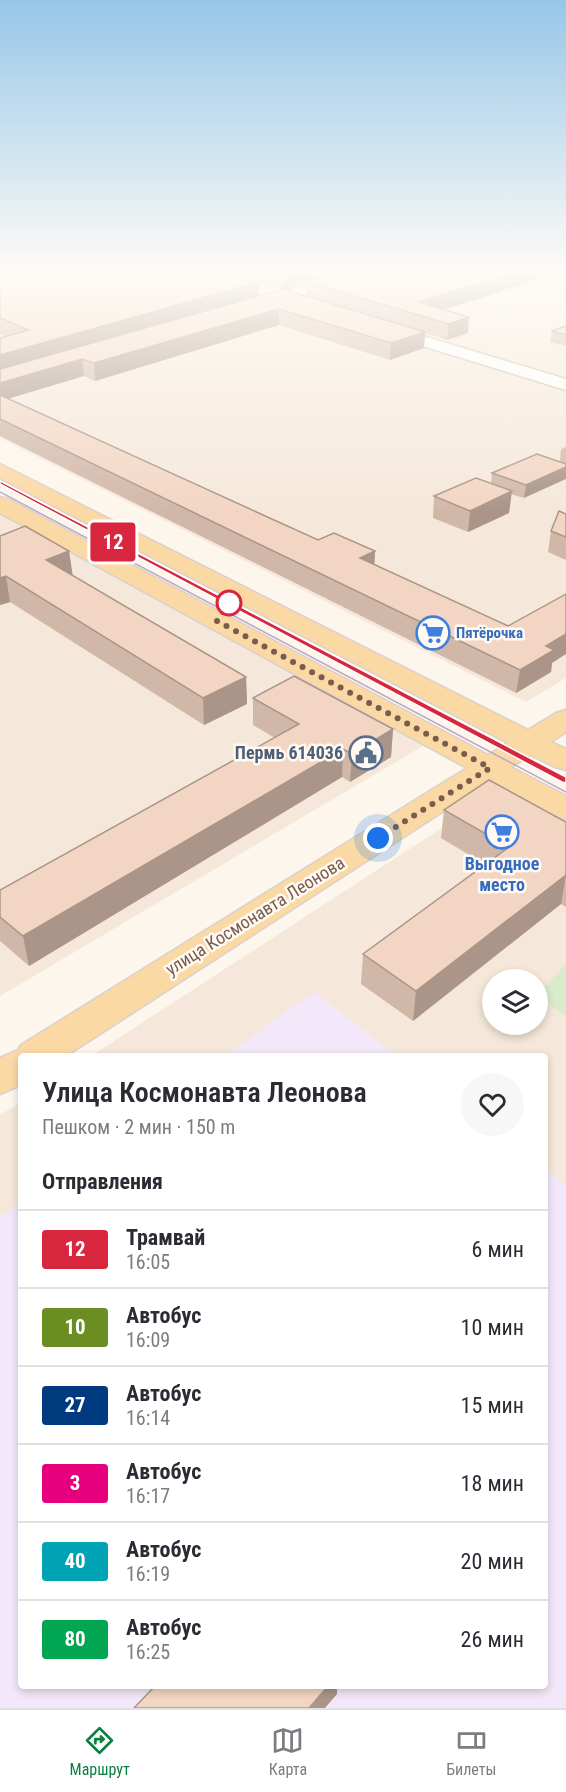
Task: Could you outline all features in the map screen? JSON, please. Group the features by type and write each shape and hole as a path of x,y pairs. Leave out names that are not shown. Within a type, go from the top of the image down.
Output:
{"main road":[{"path":"0,470 566,761"},
{"path":"0,504 566,809"},
{"name":"улица Космонавта Леонова","path":"40,1053 566,719"},
{"path":"0,1078 18,1067"}],"street":[{"path":"461,353 566,385"}],"shaded area":[{"path":"0,353 566,353 566,678 526,702 0,438"},
{"path":"0,510 428,743 0,996"},
{"path":"497,792 566,830 566,1708 0,1708 0,1115 18,1104 18,1689 548,1689 548,1053 96,1053"},
{"path":"314,992 393,1053 229,1053"},
{"path":"548,1171 566,1185 566,1708 0,1708 0,1217 18,1204 18,1689 548,1689"}],"green space":[{"path":"566,964 566,1016 548,1003 548,983"}],"building":[{"path":"58,353 129,353 94,363 82,359 0,383 0,369"},
{"path":"0,395 318,540 334,533 375,551 360,558 508,626 566,594 566,634 546,646 554,650 520,670 0,419"},
{"path":"537,454 566,464 566,467 526,485 492,473"},
{"path":"476,478 512,491 470,511 434,496"},
{"path":"559,511 566,514 566,537 551,531"},
{"path":"25,526 69,551 46,560 246,677 203,698 6,576 0,578 0,536"},
{"path":"294,676 393,729 352,754 343,749 23,936 0,917 0,890 299,724 253,698"},
{"path":"489,780 566,822 566,875 416,991 363,954 509,847 444,810"},
{"path":"152,1689 325,1689 309,1708 134,1708"}],"tram line":[{"name":"12","path":"0,483 566,779"},
{"path":"0,492 566,792"},
{"path":"189,582 566,779"}],"place":[{"name":"Пятёрочка","path":"433,633"},
{"name":"Пермь 614036","path":"366,753"},
{"name":"Выгодное место","path":"502,832"}],"route":[{"path":"229,603 217,621 490,768 378,838"}]}
